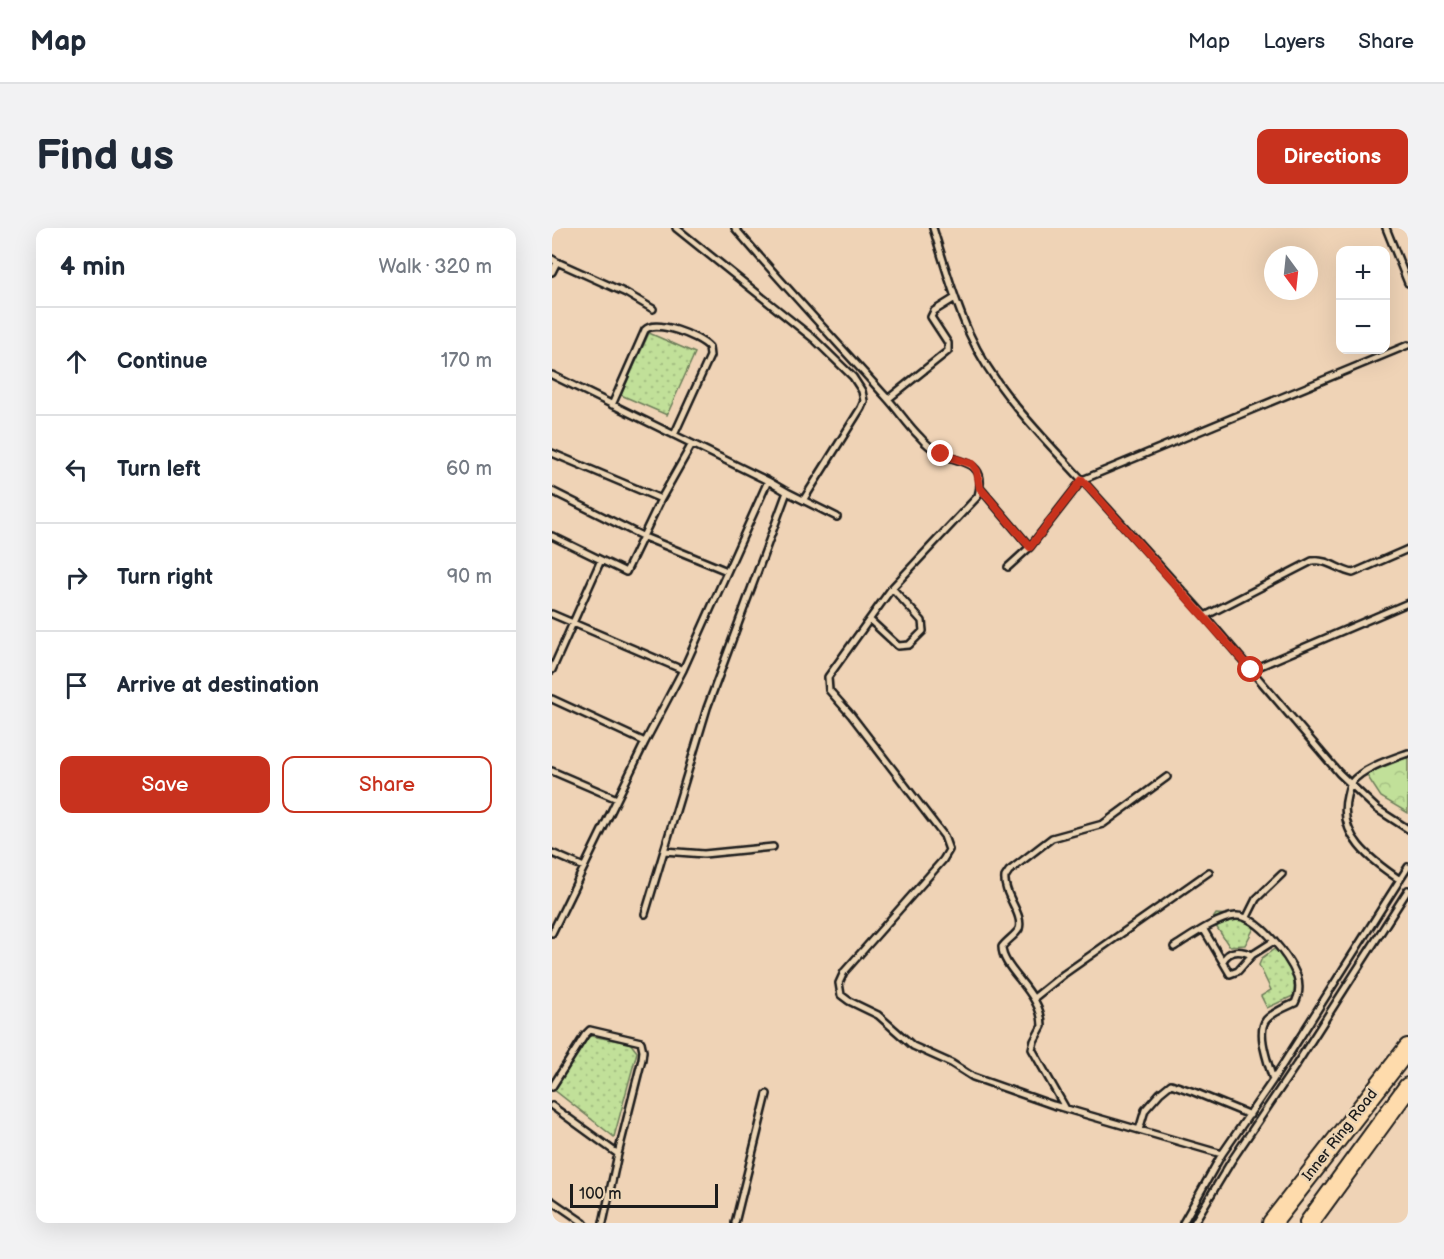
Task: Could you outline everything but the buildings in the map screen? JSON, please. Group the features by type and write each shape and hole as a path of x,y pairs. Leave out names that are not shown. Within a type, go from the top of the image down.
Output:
{"highway":[{"name":"Inner Ring Road","path":"1272,1223 1408,1048"},
{"name":"Inner Ring Road","path":"1309,1223 1408,1087"}],"lane":[{"path":"676,228 814,339 853,377 862,391 864,401 861,408 804,499"},
{"path":"735,228 788,291 930,447 941,454 972,464 977,471 980,488 978,496 966,511 892,588 833,667 827,682 829,690 851,715 944,836 949,850 943,860 844,972 839,983 842,995 849,1001 878,1015 913,1046 973,1077 1011,1092 1222,1154"},
{"path":"933,228 969,335 992,376 1205,616 1339,773 1377,809 1408,829"},
{"path":"1386,228 1408,283"},
{"path":"552,273 554,260 626,293 653,309"},
{"path":"888,399 948,351 948,343 931,317 934,311 955,298"},
{"path":"612,405 648,326 656,325 679,331 704,342 709,347 710,356 674,435"},
{"path":"1008,567 1030,547 1082,480 1408,345"},
{"path":"552,375 837,517"},
{"path":"552,536 626,572 661,499 692,444"},
{"path":"552,453 661,499"},
{"path":"553,931 645,742 683,670 768,481"},
{"path":"980,488 1030,547"},
{"path":"552,491 644,537 727,571"},
{"path":"645,914 707,708 787,492"},
{"path":"1205,616 1312,561 1321,560 1343,571 1353,573 1408,549"},
{"path":"552,670 601,560"},
{"path":"870,620 898,646 909,645 923,631 922,621 892,588"},
{"path":"1251,670 1408,603"},
{"path":"552,614 683,670"},
{"path":"552,699 645,742"},
{"path":"1400,880 1367,856 1350,832 1345,805 1351,783 1370,768 1408,753"},
{"path":"552,771 617,799"},
{"path":"1066,1109 1032,1049 1041,1026 1034,998 1003,956 1002,947 1018,931 1020,925 1006,891 1005,877 1009,871 1052,838 1103,824 1167,777"},
{"path":"664,851 704,855 773,848"},
{"path":"552,853 584,867"},
{"path":"1183,1223 1222,1154 1273,1080 1408,867"},
{"path":"1034,998 1064,974 1209,872"},
{"path":"1247,917 1256,899 1282,874"},
{"path":"1194,1223 1232,1160 1309,1046 1408,890"},
{"path":"1174,947 1227,918 1237,916 1247,917 1274,941 1297,976 1299,990 1295,1003 1272,1015 1263,1024 1263,1042 1273,1080"},
{"path":"1204,930 1230,974 1233,974 1252,955 1274,941"},
{"path":"1223,961 1226,955 1233,952 1252,955"},
{"path":"552,1087 590,1030 641,1042 642,1059 603,1223"},
{"path":"1139,1130 1145,1110 1171,1084 1250,1115"},
{"path":"735,1223 767,1094"},
{"path":"552,1106 618,1154"},
{"path":"552,1201 584,1223"}],"green space":[{"path":"649,333 695,353 667,415 621,395"},
{"path":"1408,757 1408,813 1381,797 1366,774"},
{"path":"1216,914 1231,915 1255,926 1245,945 1229,946 1212,920"},
{"path":"1277,947 1293,969 1295,995 1267,1008 1261,996 1271,990 1259,965 1262,958"},
{"path":"585,1035 630,1043 637,1052 614,1137 553,1089"}],"route":[{"path":"941,454 972,464 977,471 980,488 1030,547 1082,480 1251,670"}]}
